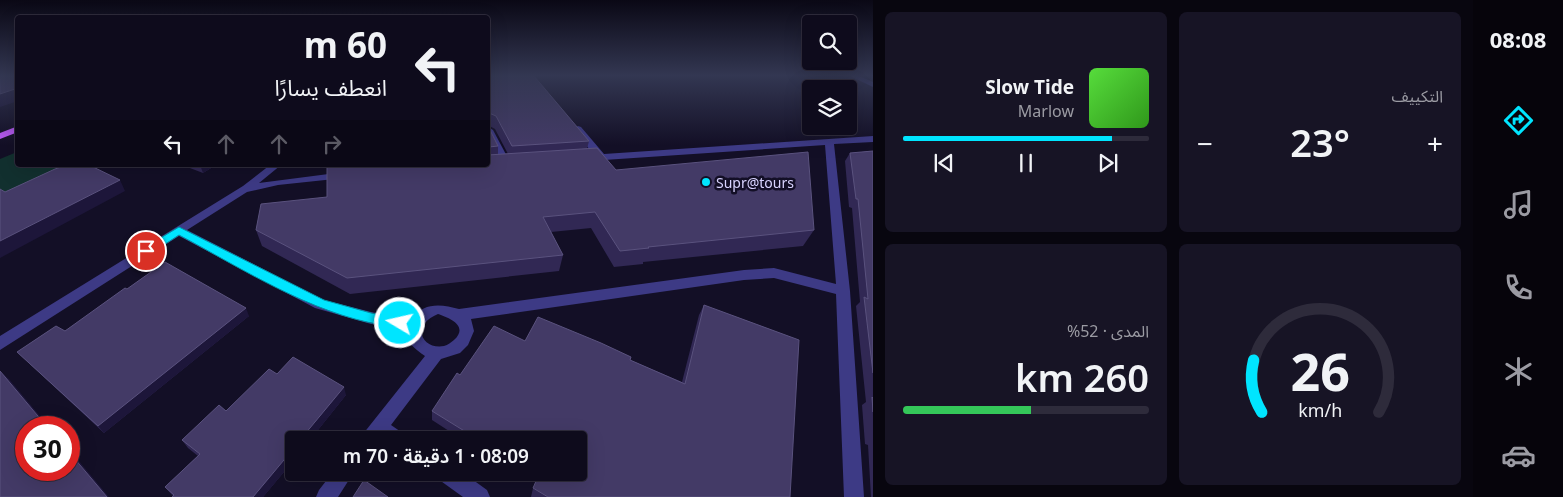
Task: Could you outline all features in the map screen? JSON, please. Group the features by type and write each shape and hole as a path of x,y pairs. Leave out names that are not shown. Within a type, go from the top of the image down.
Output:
{"main road":[{"path":"0,136 15,130"}],"street":[{"path":"570,120 601,157"},
{"path":"490,134 506,164"},
{"path":"582,159 873,139"},
{"path":"829,142 843,290 854,497"},
{"path":"0,344 244,189 273,167"},
{"path":"244,189 315,177 353,175"},
{"path":"179,231 320,304 371,318 414,326"},
{"path":"459,315 744,275 774,273 795,276 843,290"},
{"path":"438,308 450,310 459,315 466,324 467,334 462,344 451,350 437,352 426,349 418,343 414,334 414,326 418,317 438,308"},
{"path":"376,431 437,352"},
{"path":"326,497 338,481"},
{"path":"458,481 480,497"}],"green space":[{"path":"15,153 15,167 56,167 65,172 0,202 0,159"}],"building":[{"path":"490,99 554,99 589,141 512,146 496,116 490,113"},
{"path":"490,130 498,146 490,147"},
{"path":"597,148 616,170 808,152 814,230 620,251 595,212 543,217 563,255 347,278 256,230 261,204 327,197 327,167 490,167 490,155"},
{"path":"873,151 873,373 864,297 868,299 858,199 856,199 850,153"},
{"path":"61,167 93,167 120,180 0,241 0,189 5,192"},
{"path":"165,262 246,308 98,426 17,352 56,326 65,331"},
{"path":"704,305 799,340 790,497 548,497 533,488 536,481 587,481 587,431 464,431 432,411 457,373 460,375 494,326 525,341 538,317 601,343 631,357 630,360 685,384"},
{"path":"293,357 344,387 307,431 285,431 285,459 253,497 172,497 174,495 165,487 200,454 182,440 219,405 226,411 269,369 277,374"},
{"path":"0,371 38,416 15,416 15,481 80,481 80,465 107,497 0,497"},
{"path":"363,481 365,481 388,497 353,497"}],"place":[{"name":"Supr@tours","path":"706,182"}],"route":[{"path":"146,251 179,231 320,304 371,318 400,323"}]}
